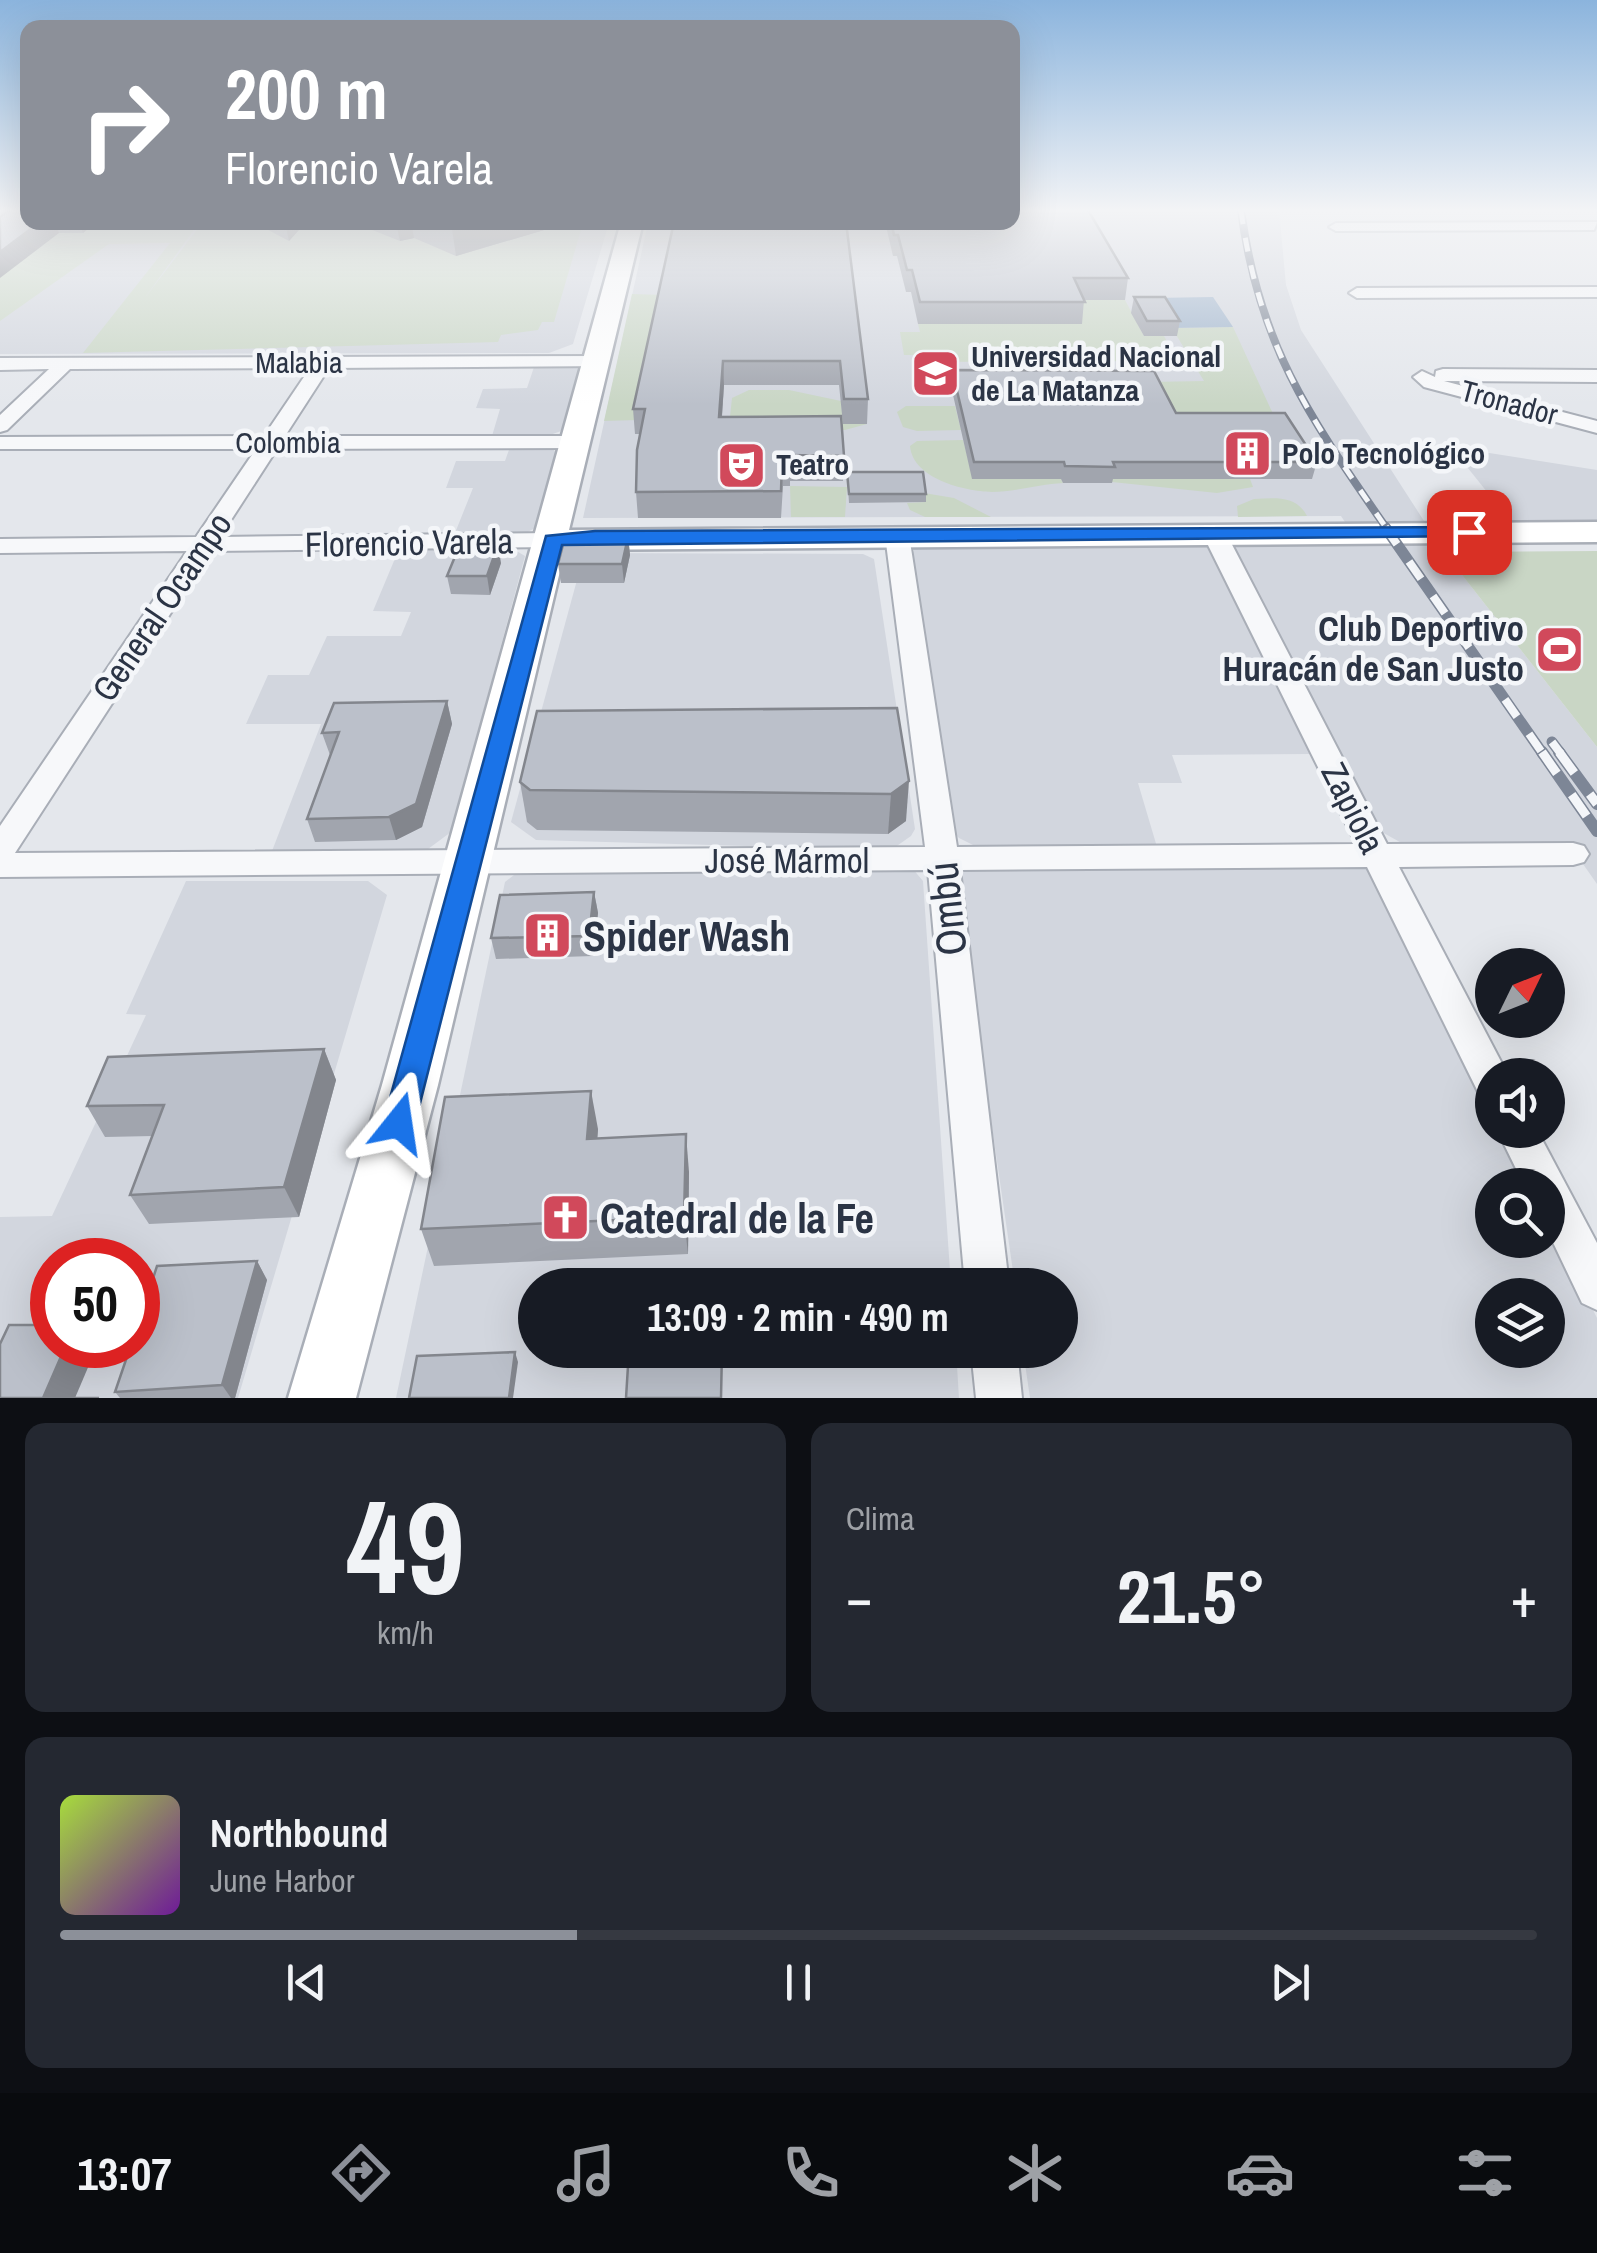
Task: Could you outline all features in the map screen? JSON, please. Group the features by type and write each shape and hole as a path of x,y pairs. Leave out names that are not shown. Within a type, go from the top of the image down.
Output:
{"main road":[{"path":"322,1398 553,540 617,275"},
{"name":"Florencio Varela","path":"553,540 1597,532"}],"street":[{"path":"1357,293 1597,292"},
{"name":"General Ocampo","path":"0,851 324,362"},
{"name":"Malabia","path":"0,364 599,362"},
{"path":"0,426 64,364"},
{"name":"Tronador","path":"1597,376 1422,376 1432,383 1597,427"},
{"name":"Colombia","path":"0,442 576,442"},
{"name":"Zapiola","path":"1214,533 1480,1058"},
{"name":"Ombú","path":"897,535 943,861 985,1268"},
{"name":"Florencio Varela","path":"0,546 553,540"},
{"name":"José Mármol","path":"0,865 1574,854"},
{"path":"1565,1225 1597,1288"},
{"path":"996,1368 999,1398"}],"shaded area":[{"path":"0,275 593,275 573,344 549,353 0,354"},
{"name":"Universidad Nacional de La Matanza","path":"636,275 1285,275 1301,330 1444,552 1597,747 1597,884 1569,844 1407,846 1380,831 1234,546 1245,542 1357,540 1341,516 583,518"},
{"path":"535,364 581,366 564,430 547,436 492,436 500,409 476,408 483,389 527,388"},
{"path":"510,447 552,448 557,454 535,528 524,534 453,538 473,488 446,488 456,461 505,461"},
{"path":"1451,447 1597,470 1597,523 1512,523"},
{"path":"1206,545 1212,550 1310,754 1172,755 1182,783 1138,783 1157,847 977,847 959,838 951,830 915,547"},
{"path":"399,549 513,549 525,556 451,832 428,849 415,852 272,851 321,724 246,724 268,675 309,675 327,636 401,636 411,612 373,611"},
{"path":"594,553 863,554 874,559 915,829 911,836 891,850 536,840 511,822 583,558"},
{"path":"1360,864 1368,868 1475,1078 1475,1148 1511,1148 1521,1168 1475,1168 1475,1258 1565,1258 1565,1253 1597,1318 1597,1398 1030,1398 1026,1368 1078,1368 1078,1268 1013,1268 955,873 961,868"},
{"path":"897,865 912,868 923,881 950,1268 518,1268 518,1368 957,1368 959,1398 396,1398 505,882 514,875"},
{"path":"186,881 368,881 387,895 238,1398 0,1398 0,1217 52,1216 146,1015 126,1014"}],"green space":[{"path":"0,275 65,275 0,321"},
{"path":"145,275 161,275 144,299 162,275 568,275 554,322 542,322 538,330 501,335 498,342 83,353"},
{"path":"632,294 663,295 638,420 604,421"},
{"path":"1071,300 1125,300 1144,336 1164,336 1174,354 1155,354 1158,361 924,362 923,355 904,355 900,332 920,332 918,324"},
{"path":"1233,327 1280,429 1211,479 1250,479 1253,487 1217,493 1112,482 1110,479 1198,478 1148,382 1204,381 1172,328"},
{"path":"749,390 789,390 841,401 843,423 867,424 845,430 748,430 730,417 732,398"},
{"path":"906,406 955,406 961,430 917,431 903,427 897,412"},
{"path":"963,440 973,479 1061,479 1063,483 1001,492 968,489 930,475 913,457 910,446 917,441"},
{"path":"790,486 847,487 845,517 791,517"},
{"path":"924,493 954,498 991,517 925,517 910,510 907,503 925,502"},
{"path":"1254,499 1291,501 1307,516 1238,517 1237,506"},
{"name":"Club Deportivo Huracán de San Justo","path":"1597,551 1597,747 1444,552"}],"water":[{"path":"1213,297 1233,327 1172,328 1153,298"}],"building":[{"path":"662,275 853,275 868,399 844,399 840,361 723,361 719,417 841,416 844,456 790,455 789,461 782,461 781,491 636,492 637,450 645,409 633,409"},
{"path":"913,275 1128,278 1074,278 1085,302 920,302"},
{"path":"1134,297 1165,297 1180,321 1147,321"},
{"path":"952,370 1154,371 1176,413 1285,413 1317,462 1113,462 1115,467 1065,466 1064,462 974,462"},
{"path":"847,472 923,472 926,494 849,494"},
{"path":"463,537 489,537 498,545 487,576 447,576"},
{"path":"575,537 628,537 622,564 558,564 564,541"},
{"path":"447,701 416,804 389,817 307,819 339,732 322,733 334,703"},
{"path":"897,708 909,781 891,794 530,790 520,782 537,711"},
{"path":"594,892 589,936 491,938 500,895"},
{"path":"324,1049 284,1187 130,1195 164,1105 87,1106 108,1057"},
{"path":"591,1091 587,1139 686,1134 684,1217 421,1229 445,1097"},
{"path":"257,1261 222,1385 115,1392 123,1368 160,1368 160,1266"},
{"path":"9,1325 30,1325 30,1368 56,1368 43,1398 0,1398 0,1344"},
{"path":"515,1352 509,1398 409,1398 417,1356"},
{"path":"628,1368 722,1368 721,1398 626,1398"}],"railway":[{"path":"1254,275 1292,380 1387,529"},
{"path":"1385,527 1543,754"},
{"path":"1552,742 1561,754"},
{"path":"1542,752 1597,831"},
{"path":"1559,752 1597,804"}],"place":[{"name":"Universidad Nacional de La Matanza","path":"936,374"},
{"name":"Polo Tecnológico","path":"1247,454"},
{"name":"Teatro","path":"741,465"},
{"name":"Club Deportivo Huracán de San Justo","path":"1559,649"},
{"name":"Spider Wash","path":"548,936"},
{"name":"Catedral de la Fe","path":"565,1218"}],"route":[{"path":"399,1123 553,540 1469,532"}]}
